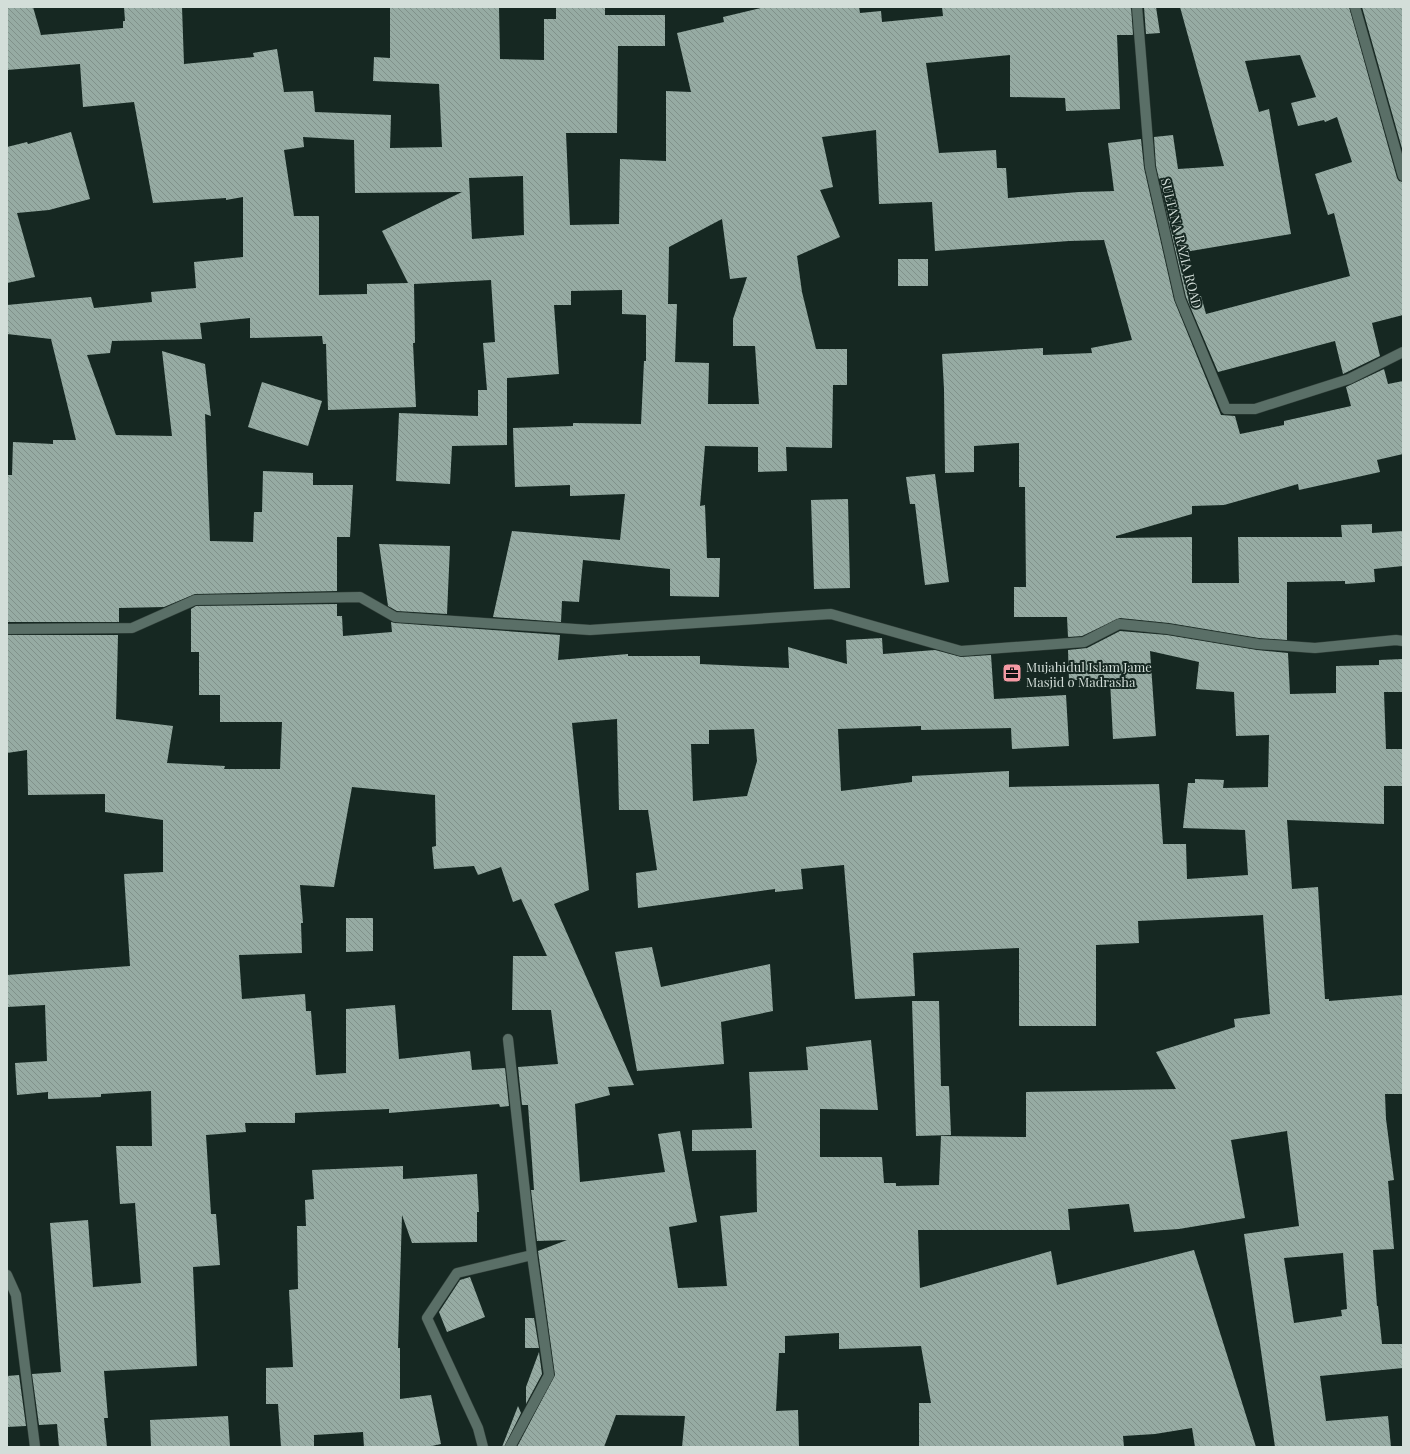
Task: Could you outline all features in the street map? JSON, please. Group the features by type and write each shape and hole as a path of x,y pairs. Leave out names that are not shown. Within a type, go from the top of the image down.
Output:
{"street":[{"name":"SULTANA RAZIA ROAD","path":"1137,7 1150,167 1180,299 1226,410 1256,410 1349,379 1403,352"},
{"path":"1355,7 1403,176"},
{"path":"7,629 132,628 195,600 360,597 395,616 590,630 831,614 961,651 1084,642 1119,624 1168,629 1258,644 1308,647 1396,640 1403,641"},
{"path":"508,1039 532,1255 549,1375 510,1447"},
{"path":"483,1447 478,1428 427,1318 457,1273 532,1255"},
{"path":"7,1274 16,1295 35,1447"}],"building":[{"path":"7,7 33,7 41,35 123,28 123,21 125,21 124,7 182,7 184,64 254,57 253,53 277,49 284,92 313,91 315,112 391,115 390,148 442,147 439,84 373,81 374,57 390,58 390,7 499,7 500,59 544,60 544,19 556,19 556,7 605,7 605,15 665,15 665,46 618,46 617,133 566,133 570,225 619,224 620,159 666,161 666,91 691,92 677,33 724,22 723,17 765,7 859,7 860,13 881,11 882,22 943,16 942,7 1131,7 1133,35 1117,35 1120,109 1066,111 1065,98 1010,97 1010,55 926,63 939,153 996,150 997,168 1006,168 1008,198 1079,192 1114,191 1108,143 1141,139 1144,168 1174,300 1221,415 1235,416 1240,434 1284,425 1284,421 1351,406 1346,387 1384,369 1388,384 1403,381 1403,454 1377,460 1380,472 1299,490 1298,484 1224,505 1192,506 1192,514 1116,536 1116,538 1192,537 1192,583 1239,583 1238,537 1342,537 1341,525 1372,524 1372,533 1403,531 1403,566 1374,569 1375,582 1345,584 1345,581 1287,582 1287,640 1259,638 1169,623 1120,618 1082,636 1068,637 1067,617 1014,617 1014,587 1026,587 1025,487 1019,487 1019,443 974,446 974,472 945,473 942,354 1043,348 1043,355 1092,353 1091,348 1132,340 1104,240 1069,241 935,251 932,202 879,204 876,130 822,137 833,187 820,190 840,237 797,256 802,292 816,349 847,349 847,385 833,385 832,448 786,447 787,471 758,472 758,447 705,446 700,506 705,505 707,558 720,558 719,597 670,596 670,569 583,560 579,602 562,601 561,622 493,617 512,531 620,540 625,494 570,496 570,485 515,487 513,428 573,426 573,423 641,424 644,361 646,361 646,315 622,314 622,290 571,291 571,305 554,305 559,374 507,378 507,445 452,446 450,484 396,481 399,413 478,416 478,390 487,390 483,343 495,342 491,280 414,284 415,343 413,343 416,407 328,410 326,344 323,344 322,336 250,338 250,318 200,323 202,339 112,341 110,353 87,355 116,435 172,436 162,351 205,364 211,416 205,414 210,541 253,542 254,512 262,512 263,471 313,473 313,485 353,485 350,537 337,537 337,591 195,594 164,607 119,608 119,622 7,622 7,475 12,475 13,442 53,444 53,440 76,440 51,339 7,334 7,305 91,297 94,308 152,302 151,292 196,288 194,262 243,257 243,197 226,200 226,198 153,203 134,102 83,107 80,64 7,70","holes":["303,137 354,140 355,193 462,192 382,231 408,283 367,284 367,294 319,295 319,216 294,216 284,150 304,147","523,176 524,235 472,239 469,178","722,219 730,279 747,277 733,319 733,346 755,346 759,404 708,404 709,363 675,362 677,304 668,304 669,247"]},
{"path":"1144,7 1156,7 1160,33 1146,34"},
{"path":"1180,7 1349,7 1397,178 1399,181 1403,182 1403,315 1372,323 1380,356 1343,374 1335,341 1218,372 1186,297 1156,166 1154,137 1173,135 1178,169 1224,166","holes":["1300,55 1316,97 1291,103 1298,126 1324,120 1325,122 1337,117 1352,162 1315,174 1328,215 1334,213 1350,276 1206,314 1201,296 1191,299 1179,253 1291,234 1269,109 1259,112 1245,61"]},
{"path":"1362,7 1403,7 1403,152"},
{"path":"71,132 90,199 49,210 17,213 35,277 7,283 7,147 27,142 28,144"},
{"path":"898,259 928,259 928,286 898,286"},
{"path":"262,382 322,401 308,446 248,427"},
{"path":"935,474 949,582 925,585 915,504 910,504 906,477"},
{"path":"848,499 850,588 814,589 811,500"},
{"path":"379,544 450,546 447,614 397,611 388,606"},
{"path":"337,604 337,616 342,616 343,636 392,632 391,622 560,635 558,660 628,654 628,656 700,656 700,664 789,668 788,647 847,664 846,640 882,638 883,654 935,650 961,657 991,655 994,699 1066,695 1069,746 1012,749 1011,728 921,730 921,726 838,729 841,791 912,782 912,776 1009,771 1009,787 1159,784 1163,844 1186,844 1187,879 1248,875 1245,830 1183,828 1188,783 1195,783 1195,779 1224,780 1223,788 1268,787 1269,735 1236,736 1234,692 1196,689 1199,662 1150,651 1156,736 1113,739 1110,680 1069,680 1068,650 1087,648 1120,631 1167,635 1257,650 1288,653 1290,694 1336,693 1336,666 1379,665 1379,660 1403,659 1403,692 1384,692 1386,749 1403,749 1403,786 1384,786 1384,824 1287,820 1292,889 1318,887 1325,999 1329,999 1329,1001 1403,995 1403,1094 1385,1094 1386,1119 1394,1180 1388,1181 1394,1249 1373,1250 1377,1306 1382,1344 1403,1344 1403,1368 1320,1376 1326,1421 1388,1416 1391,1447 1275,1447 1244,1234 1299,1226 1287,1131 1231,1140 1245,1218 1179,1229 1134,1232 1129,1204 1068,1209 1070,1230 918,1230 920,1288 1051,1251 1057,1285 1194,1250 1256,1447 1195,1447 1192,1428 1155,1434 1123,1436 1124,1447 919,1447 919,1403 931,1403 921,1346 839,1349 839,1333 785,1336 785,1353 779,1353 776,1411 798,1410 799,1447 682,1447 685,1416 616,1415 604,1447 517,1447 555,1375 538,1251 567,1240 537,1241 531,1190 534,1190 528,1105 522,1105 518,1067 558,1064 551,1010 512,1010 513,956 547,956 521,899 513,902 501,867 478,875 474,866 434,869 432,847 436,846 435,795 352,787 334,887 300,885 303,923 301,923 302,953 239,955 242,999 305,994 306,1011 311,1011 316,1075 346,1073 346,1009 395,1005 399,1059 470,1051 472,1070 505,1068 509,1106 500,1107 499,1104 389,1113 389,1109 295,1113 295,1123 245,1123 246,1132 206,1135 211,1214 216,1214 220,1265 193,1267 197,1366 104,1371 108,1418 104,1418 107,1447 59,1447 57,1424 39,1425 32,1374 61,1372 50,1223 88,1220 93,1287 141,1283 135,1203 120,1204 116,1146 152,1146 151,1091 101,1094 101,1097 48,1099 48,1092 17,1095 15,1063 47,1061 45,1005 7,1007 7,975 130,966 124,874 163,872 163,820 105,812 105,794 28,795 27,750 7,753 7,635 118,635 116,719 173,726 167,763 225,766 224,769 280,769 282,722 220,722 220,695 199,695 199,652 191,652 191,609 196,606","holes":["617,719 619,810 648,810 657,870 636,873 638,908 775,889 775,892 803,889 801,869 844,865 855,999 915,996 913,953 1019,948 1019,1026 1096,1026 1096,945 1139,943 1138,921 1263,915 1270,1014 1234,1019 1235,1027 1156,1052 1176,1089 1026,1092 1026,1137 941,1136 939,1185 896,1186 896,1183 884,1183 882,1157 820,1157 820,1109 878,1110 871,1040 806,1047 808,1070 749,1072 752,1128 692,1130 692,1151 756,1150 757,1212 720,1216 727,1286 678,1288 669,1227 697,1222 680,1131 658,1134 665,1172 580,1182 575,1104 610,1095 608,1087 634,1085 554,904 589,890 572,723","754,729 757,761 747,796 693,801 691,744 709,744 709,730","1343,1253 1347,1309 1341,1310 1342,1316 1294,1323 1284,1258"]},
{"path":"346,918 373,918 373,951 346,952"},
{"path":"652,947 661,987 770,964 773,1011 721,1022 724,1064 637,1071 615,952"},
{"path":"912,1001 939,1001 941,1086 949,1086 951,1135 916,1136"},
{"path":"403,1166 403,1179 477,1174 479,1212 477,1212 477,1242 412,1243 402,1215 398,1348 400,1348 400,1399 431,1395 441,1444 427,1447 364,1447 363,1432 314,1435 314,1447 281,1447 278,1404 266,1404 266,1368 293,1367 289,1290 298,1289 297,1226 306,1226 305,1200 314,1199 312,1170"},
{"path":"470,1277 485,1317 447,1332 439,1312 460,1280"},
{"path":"525,1318 534,1318 539,1348 525,1348"},
{"path":"539,1352 542,1374 526,1404 526,1387"},
{"path":"19,1375 26,1426 7,1427 7,1376"},
{"path":"518,1406 521,1413 504,1447 502,1447"},
{"path":"228,1416 230,1447 151,1447 150,1420"}],"place":[{"name":"Mujahidul Islam Jame Masjid o Madrasha","path":"1012,673"}]}
